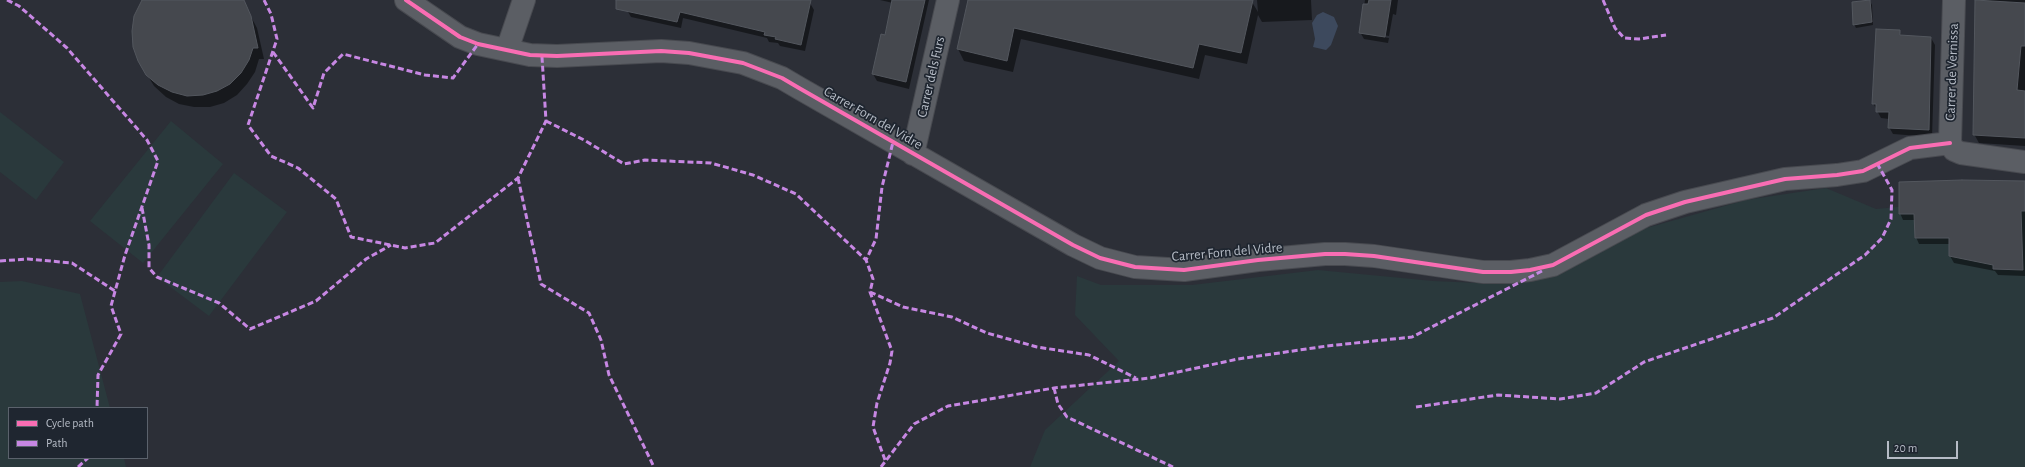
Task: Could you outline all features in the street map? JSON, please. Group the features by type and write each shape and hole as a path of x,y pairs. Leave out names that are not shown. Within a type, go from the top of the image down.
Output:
{"street":[{"name":"Carrer Forn del Vidre","path":"406,0 460,37 478,44 542,57 661,51 689,53 743,63 782,78 1073,244 1100,258 1135,267 1184,270 1325,254 1374,256 1483,272 1530,270 1553,265 1646,215 1685,202 1785,179 1837,175 1864,171 1910,148 1950,143"},
{"path":"507,50 524,0"},
{"name":"Carrer dels Furs","path":"913,154 948,0"},
{"name":"Carrer de Vernissa","path":"1950,143 1954,0"},
{"path":"1950,143 1954,150 1961,153 2025,162"}],"shaded area":[{"path":"0,112 64,162 36,200 0,172"},
{"path":"171,121 223,164 143,263 90,221"},
{"path":"234,173 287,212 209,316 157,277"},
{"path":"1826,188 1876,209 2025,195 2025,467 1030,467 1045,430 1119,361 1075,315 1077,276 1101,285 1192,285 1318,270 1433,281 1501,284 1557,274 1643,229 1746,200"},
{"path":"22,281 80,294 110,407 8,407 8,459 124,459 126,467 0,467 0,282"}],"water":[{"path":"1323,12 1334,17 1338,26 1331,45 1326,50 1313,47 1315,39 1312,23 1317,15"}],"building":[{"path":"142,0 244,0 251,16 258,48 253,48 249,60 241,73 230,84 217,91 203,95 187,96 172,92 158,85 146,75 138,61 133,47 132,31 134,16"},
{"path":"616,0 811,0 801,45 775,39 776,37 764,35 765,32 680,12 677,22 616,9"},
{"path":"892,0 925,0 906,82 872,74 881,34 885,35"},
{"path":"968,0 1253,0 1241,53 1199,44 1193,68 1014,28 1007,61 957,49"},
{"path":"1369,0 1391,0 1385,37 1359,33 1363,4 1368,4"},
{"path":"1870,0 1872,22 1853,25 1852,2"},
{"path":"1975,0 2025,3 2025,46 2021,46 2017,90 2025,91 2025,138 1973,135"},
{"path":"1876,29 1900,30 1900,35 1931,37 1929,130 1888,128 1889,112 1876,112 1876,104 1872,104"},
{"path":"1962,180 2025,181 2025,211 2021,211 2023,270 1993,269 1993,265 1949,256 1949,238 1915,238 1914,214 1899,214 1899,182"}],"marked path":[{"path":"7,0 19,6 67,48 147,140 158,161 125,255 111,306 121,334 98,375 97,407"},
{"path":"264,0 271,14 277,39 248,125 271,156 298,168 336,199 351,237 405,248 435,243 518,178 546,121 542,57"},
{"path":"1603,0 1615,28 1624,38 1639,39 1666,35"},
{"path":"273,52 313,108 324,73 343,54 425,75 453,78 478,44"},
{"path":"546,121 584,140 624,164 645,160 711,163 753,175 796,194 866,260"},
{"path":"885,460 873,427 877,403 890,363 892,351 870,292 873,279 866,260 876,239 882,187 893,142"},
{"path":"1416,407 1498,395 1560,399 1596,393 1644,362 1773,318 1865,255 1882,238 1891,219 1892,190 1878,165"},
{"path":"518,178 541,284 589,313 601,340 609,375 654,467"},
{"path":"142,208 149,245 149,268 157,277 219,303 250,329 316,301 366,259 391,245"},
{"path":"0,261 28,259 72,263 115,291"},
{"path":"881,467 914,424 948,406 1054,388 1150,378 1238,359 1327,346 1412,337 1542,271"},
{"path":"870,292 903,307 952,317 987,333 1037,347 1089,355 1136,378"},
{"path":"1054,388 1058,404 1067,417 1173,467"},
{"path":"78,467 87,459"}],"cycle path":[{"path":"406,0 460,37 478,44 530,55 557,56 661,51 689,53 743,63 782,78 1073,245 1100,258 1135,267 1184,270 1258,260 1325,254 1345,254 1374,256 1483,272 1530,270 1553,265 1646,215 1685,202 1785,179 1837,175 1863,171 1910,148 1950,143"}]}
